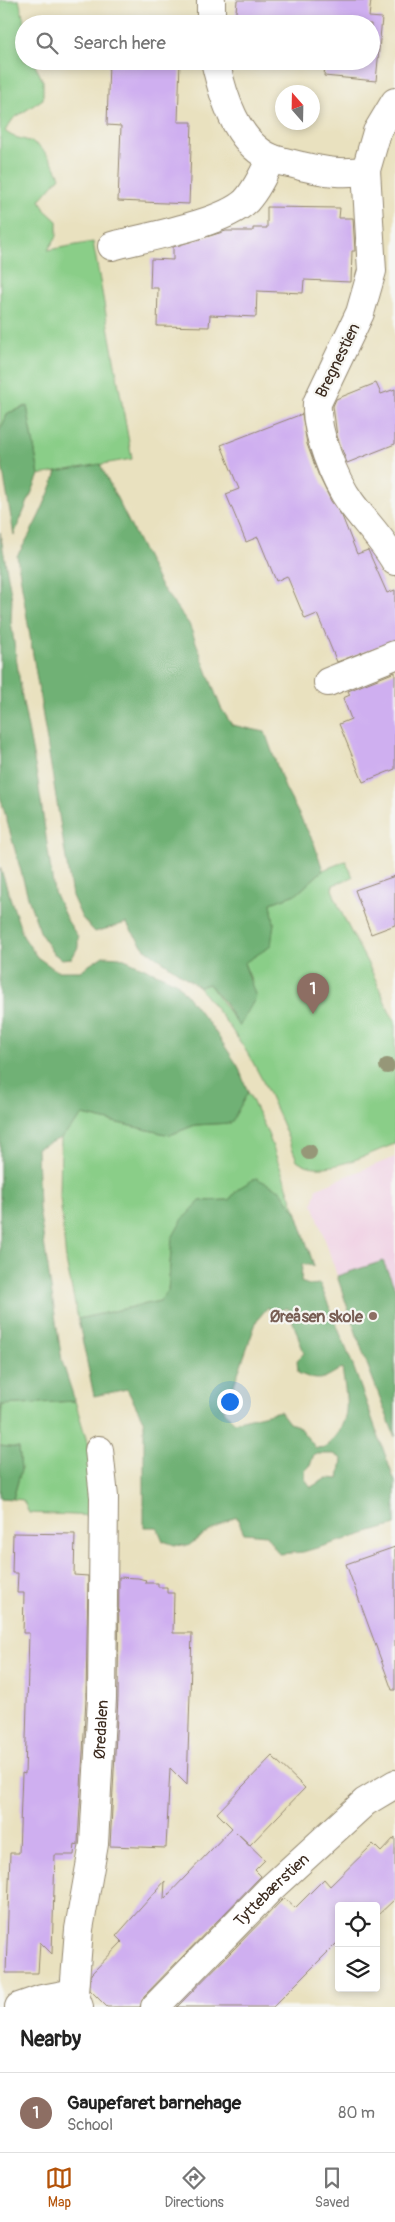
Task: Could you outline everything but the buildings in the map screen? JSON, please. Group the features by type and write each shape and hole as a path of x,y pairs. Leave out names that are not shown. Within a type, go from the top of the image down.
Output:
{"street":[{"path":"211,0 211,15"},
{"path":"217,70 222,94 238,125 253,146 271,158 327,172 366,170"},
{"name":"Bregnestien","path":"395,102 377,132 366,170 372,271 360,313 317,402 316,414 327,456 349,501 395,561"},
{"path":"112,246 214,219 235,210 247,200 260,181 271,158"},
{"path":"328,682 395,655"},
{"name":"Øredalen","path":"77,2000 78,1929 94,1844 102,1698 104,1496 99,1450"},
{"name":"Tyttebærstien","path":"155,2007 270,1889 365,1802 395,1784"},
{"path":"19,2007 42,1998 77,2000"}],"shaded area":[{"name":"Øreåsen skole","path":"395,1157 395,1437 364,1356 313,1204 317,1188"}],"green space":[{"path":"0,0 19,0 23,15 15,15 15,70 38,70 43,81 43,99 13,119 5,131 12,136 30,141 38,146 50,158 60,177 40,200 45,210 57,221 57,236 48,250 93,242 132,459 39,475 27,406 8,413 0,430"},
{"path":"27,406 39,475 14,535 0,454 0,430 8,413"},
{"path":"100,464 160,585 189,624 221,708 232,725 265,732 285,788 314,843 323,870 298,893 271,903 274,923 271,946 244,963 256,997 239,1027 224,1002 209,984 199,987 144,948 126,923 95,932 82,918 72,896 17,556 39,515 57,472"},
{"path":"0,532 12,599 11,622 22,697 38,781 54,892 67,920 78,937 78,947 72,958 61,959 52,952 41,934 30,904 0,796"},
{"path":"346,861 353,877 333,885 332,889 342,915 395,1020 395,1144 345,1163 319,1167 307,1165 297,1160 253,1063 230,1027 199,987 209,984 239,1026 252,982 244,963 274,924 271,903 298,893 323,870"},
{"path":"0,867 23,936 37,957 57,971 80,971 103,956 120,957 176,982 214,1030 238,1066 248,1092 231,1123 195,1125 170,1135 83,1115 61,1138 37,1148 39,1209 62,1361 75,1401 2,1405 0,1434"},
{"path":"248,1092 267,1131 297,1214 280,1190 239,1188 229,1200 200,1201 172,1238 168,1291 160,1301 78,1319 66,1261 60,1197 61,1138 83,1115 170,1135 195,1125 230,1123"},
{"path":"256,1178 280,1190 297,1214 314,1266 302,1264 301,1282 309,1285 320,1284 352,1363 395,1482 395,1525 303,1552 279,1554 266,1535 244,1533 236,1516 188,1546 175,1545 163,1541 157,1527 144,1527 144,1422 127,1389 94,1396 78,1319 160,1301 168,1291 172,1238 182,1220 200,1201 229,1200 239,1188","holes":["268,1307 272,1312 288,1308 304,1353 297,1360 298,1373 321,1379 342,1368 346,1410 341,1428 326,1447 316,1448 298,1426 289,1423 280,1411 234,1422 220,1405 231,1393 257,1320","314,1454 334,1454 342,1459 339,1479 327,1478 311,1487 305,1479 305,1471 310,1466"]},
{"path":"383,1261 395,1288 395,1437 364,1356 337,1276"},
{"path":"75,1401 88,1445 95,1516 29,1513 23,1500 13,1499 21,1470 19,1448 0,1446 2,1405"},
{"path":"0,1446 19,1448 21,1470 13,1499 0,1498"}],"place":[{"name":"Gaupefaret barnehage","path":"313,1014"},
{"name":"Øreåsen skole","path":"373,1316"}]}
